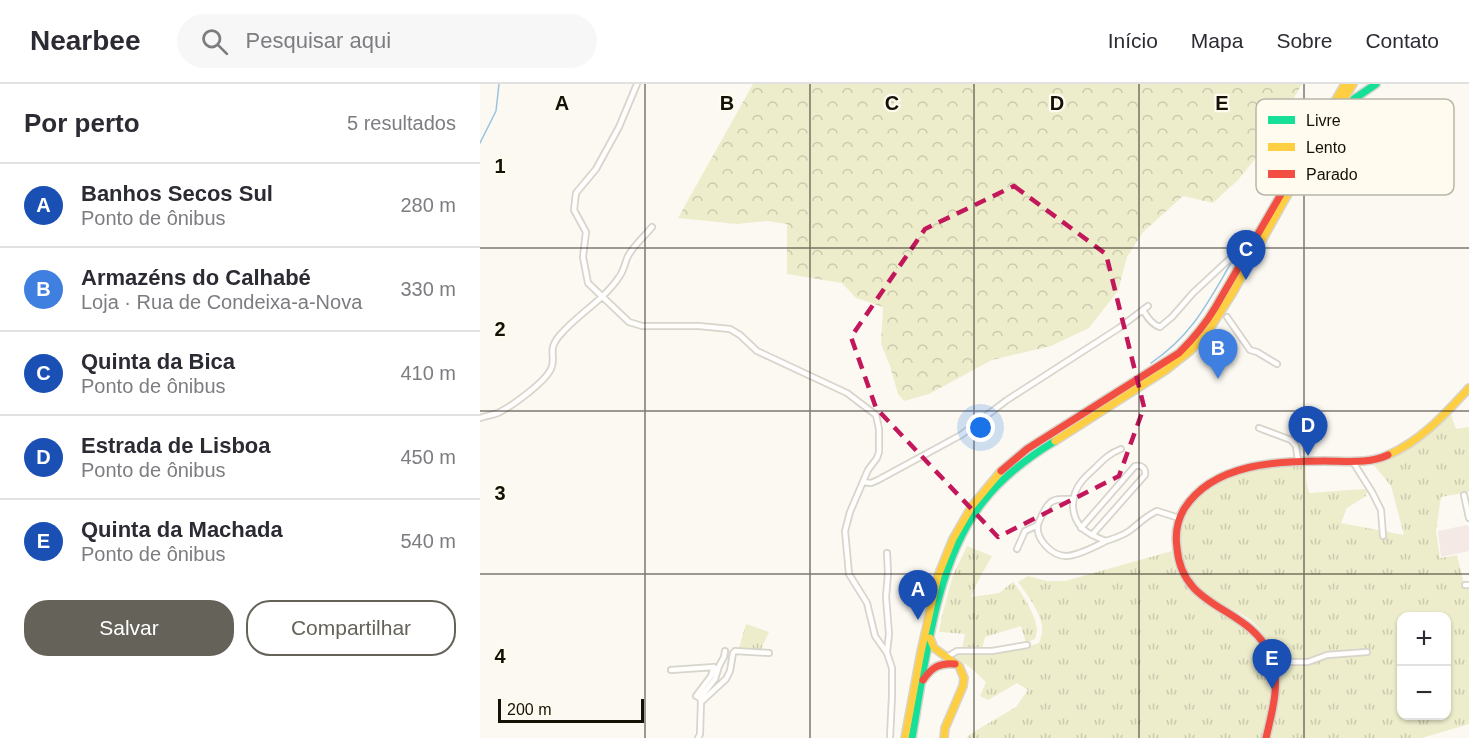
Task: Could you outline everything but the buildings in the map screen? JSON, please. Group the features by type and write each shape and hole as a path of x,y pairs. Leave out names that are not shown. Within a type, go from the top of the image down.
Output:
{"main road":[{"path":"1336,99 1345,84"},
{"path":"1344,99 1353,84"},
{"path":"1354,99 1376,84"},
{"path":"904,738 934,588 953,539 972,506 998,474 1027,449 1154,370 1179,353 1193,339 1215,308 1281,195"},
{"path":"912,738 930,638 946,572 959,542 978,510 1003,480 1031,455 1157,376 1183,358 1197,344 1221,312 1288,195"},
{"path":"1266,738 1275,689 1275,672 1271,658 1258,634 1239,618 1204,599 1187,579 1177,558 1179,518 1196,493 1220,477 1263,465 1298,461 1380,459 1403,449 1441,417 1469,388"},
{"path":"930,638 934,648 955,664 962,671 964,678 963,686 945,728 944,738"},
{"path":"922,682 930,669 940,663 955,664"}],"street":[{"path":"637,84 619,127 596,169 576,193 574,210 586,232 584,257 588,283 629,322 642,326 730,328 758,351 848,393 876,415 879,429 879,452 850,512 845,531 849,574 867,603 875,636 887,653 892,668 890,738"},
{"path":"480,418 496,414 507,408 547,376 552,367 554,342 620,276 629,254 652,227"},
{"path":"1143,310 1156,326 1162,326 1238,251"},
{"path":"863,482 871,483 878,480 961,435 1007,400 1119,328 1148,306"},
{"path":"1227,317 1250,350 1276,364"},
{"path":"1259,428 1291,440 1296,446 1298,461"},
{"path":"1106,541 1081,528 1076,520 1072,499 1082,480 1111,452 1121,449"},
{"path":"1353,461 1381,510 1383,536"},
{"path":"1081,528 1135,466 1143,467 1146,471 1145,475 1092,535"},
{"path":"1464,495 1469,518"},
{"path":"1072,499 1056,500 1050,503 1038,525 1038,531 1044,544 1059,554 1067,556 1121,536 1132,530 1147,515 1157,511 1179,518"},
{"path":"1017,549 1025,531 1038,525"},
{"path":"887,553 886,597 889,633 887,653"},
{"path":"947,657 957,651 992,651 1027,645"},
{"path":"698,738 701,700 715,678 725,651"},
{"path":"701,700 726,679 735,651 769,653"},
{"path":"1271,658 1308,662 1326,655 1367,652"},
{"path":"671,670 714,667 711,676 696,696 701,700"}],"highlighted area":[{"path":"1014,186 1106,254 1144,407 1119,476 998,537 876,408 851,337 925,229"}],"shaded area":[{"path":"1467,525 1469,527 1469,551 1441,557 1438,531"}],"green space":[{"path":"753,84 1302,84 1293,99 1256,99 1256,158 1238,180 1213,203 1183,196 1143,232 1127,257 1118,291 1089,328 1051,346 992,360 929,394 904,401 898,394 881,344 883,307 856,298 842,283 787,274 787,224 767,221 737,224 678,218"},
{"path":"1450,412 1456,429 1469,427 1469,492 1441,497 1436,531 1440,558 1457,555 1465,588 1469,588 1469,724 1422,738 1270,738 1279,687 1276,654 1253,622 1205,594 1191,577 1180,545 1183,522 1187,513 1206,490 1232,476 1261,469 1306,465 1309,493 1365,489 1367,492 1366,496 1347,508 1341,523 1404,535 1391,486 1374,465 1397,456 1411,447"},
{"path":"967,546 992,556 971,597 999,593 1013,582 1034,618 1037,630 1035,639 1026,643 1021,626 985,637 982,649 962,649 965,634 939,632 953,575"},
{"path":"1172,551 1176,570 1186,587 1208,606 1249,632 1265,655 1269,668 1270,691 1262,738 966,738 1016,707 1028,690 1017,683 988,700 980,696 986,682 956,657 957,652 999,652 1039,643 1042,634 1041,620 1018,582 1028,576 1047,581 1065,581"},
{"path":"746,624 769,632 760,651 739,648"}],"waterway":[{"path":"480,143 496,111 499,84"},
{"path":"1151,363 1188,330 1231,263"}],"traffic: fast":[{"path":"1354,99 1376,84"},
{"path":"912,738 934,615 953,555 966,527 982,503 1007,476 1055,441"}],"traffic: slow":[{"path":"1336,99 1345,84"},
{"path":"1344,99 1353,84"},
{"path":"1055,441 1166,370 1190,351 1207,333 1232,294 1288,195"},
{"path":"1388,455 1422,435 1469,388"},
{"path":"905,738 938,576 953,539 972,506 1001,471"},
{"path":"930,638 934,648 959,666 964,678 963,686 945,728 944,738"}],"traffic: jam":[{"path":"1001,471 1027,449 1179,353 1211,314 1280,195"},
{"path":"1266,738 1275,687 1271,657 1261,640 1249,627 1204,597 1191,585 1182,569 1176,538 1184,509 1196,494 1212,482 1248,468 1287,462 1365,461 1388,455"},
{"path":"923,680 936,667 955,664"}],"place":[{"name":"Quinta da Bica","path":"1246,280"},
{"name":"Armazéns do Calhabé","path":"1218,379"},
{"name":"Estrada de Lisboa","path":"1308,456"},
{"name":"Banhos Secos Sul","path":"918,620"},
{"name":"Quinta da Machada","path":"1272,689"}]}
